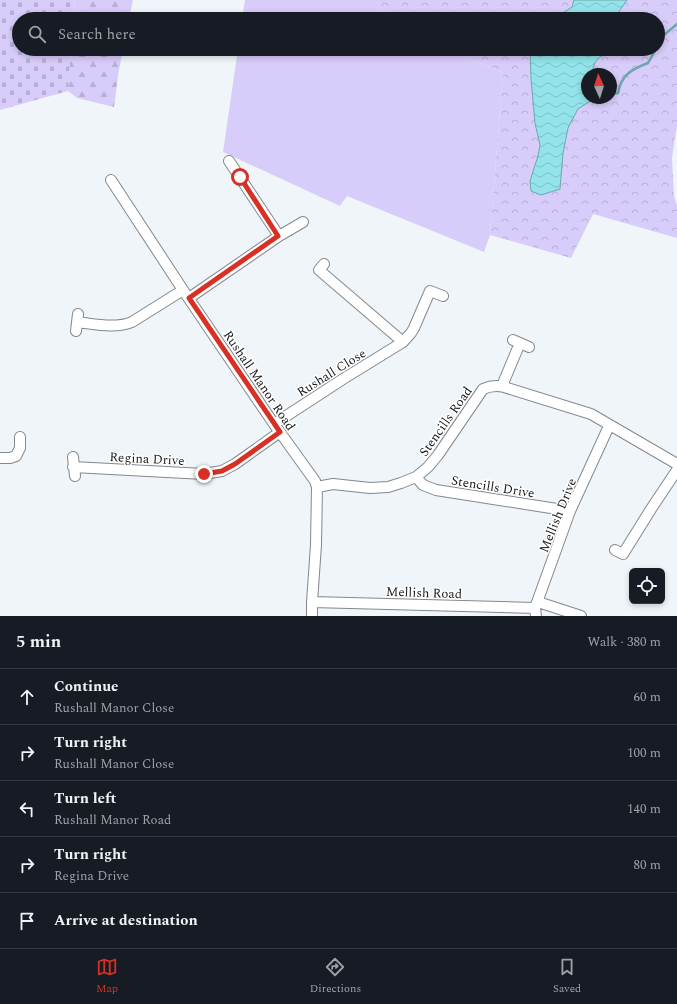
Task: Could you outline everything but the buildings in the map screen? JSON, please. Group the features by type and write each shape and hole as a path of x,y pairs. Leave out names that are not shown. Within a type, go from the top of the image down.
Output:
{"street":[{"path":"229,161 243,175 278,236"},
{"name":"Rushall Manor Road","path":"111,180 186,294 315,481 317,487"},
{"path":"77,322 111,326 126,325 186,294 302,222"},
{"path":"324,264 319,270 403,342"},
{"name":"Rushall Close","path":"277,428 343,379 403,342 414,328 430,291 443,296"},
{"path":"504,387 504,381 516,341 529,347"},
{"name":"Stencills Road","path":"317,487 333,484 370,488 401,483 416,477 428,467 483,389 489,386 504,387 591,414 609,426 677,464"},
{"name":"Mellish Drive","path":"536,609 570,511 609,426"},
{"name":"Regina Drive","path":"74,467 204,474 213,473 222,471 235,464 277,428"},
{"path":"0,458 10,458 16,456 20,448 19,438"},
{"path":"615,550 623,554 677,470"},
{"name":"Stencills Drive","path":"416,477 423,485 436,490 570,511"},
{"path":"312,616 316,545 317,487"},
{"name":"Mellish Road","path":"312,602 536,609 581,616"}],"green space":[{"path":"0,0 75,0 74,12 12,12 12,56 70,56 68,91 0,110"},
{"path":"75,0 133,0 130,12 74,12"},
{"path":"245,0 375,0 386,12 243,12"},
{"path":"375,0 677,0 677,126 672,158 674,196 677,206 677,238 593,214 571,258 490,235 503,72 465,56 665,56 665,12 386,12"},
{"path":"70,56 122,56 114,107 77,98 68,91"},
{"path":"237,56 465,56 503,72 490,235 484,252 347,196 340,206 223,152"}],"water":[{"path":"574,0 627,0 619,12 564,12 572,7"},
{"path":"530,56 602,56 596,61 594,68 581,68 581,104 586,104 578,109 568,128 563,153 560,189 541,195 531,191 530,181 540,145 535,123"}],"waterway":[{"path":"665,34 677,24"},
{"path":"617,93 625,77 632,70 648,63 652,56"}],"route":[{"path":"204,474 222,471 235,464 280,432 189,298 278,236 240,177"}]}
